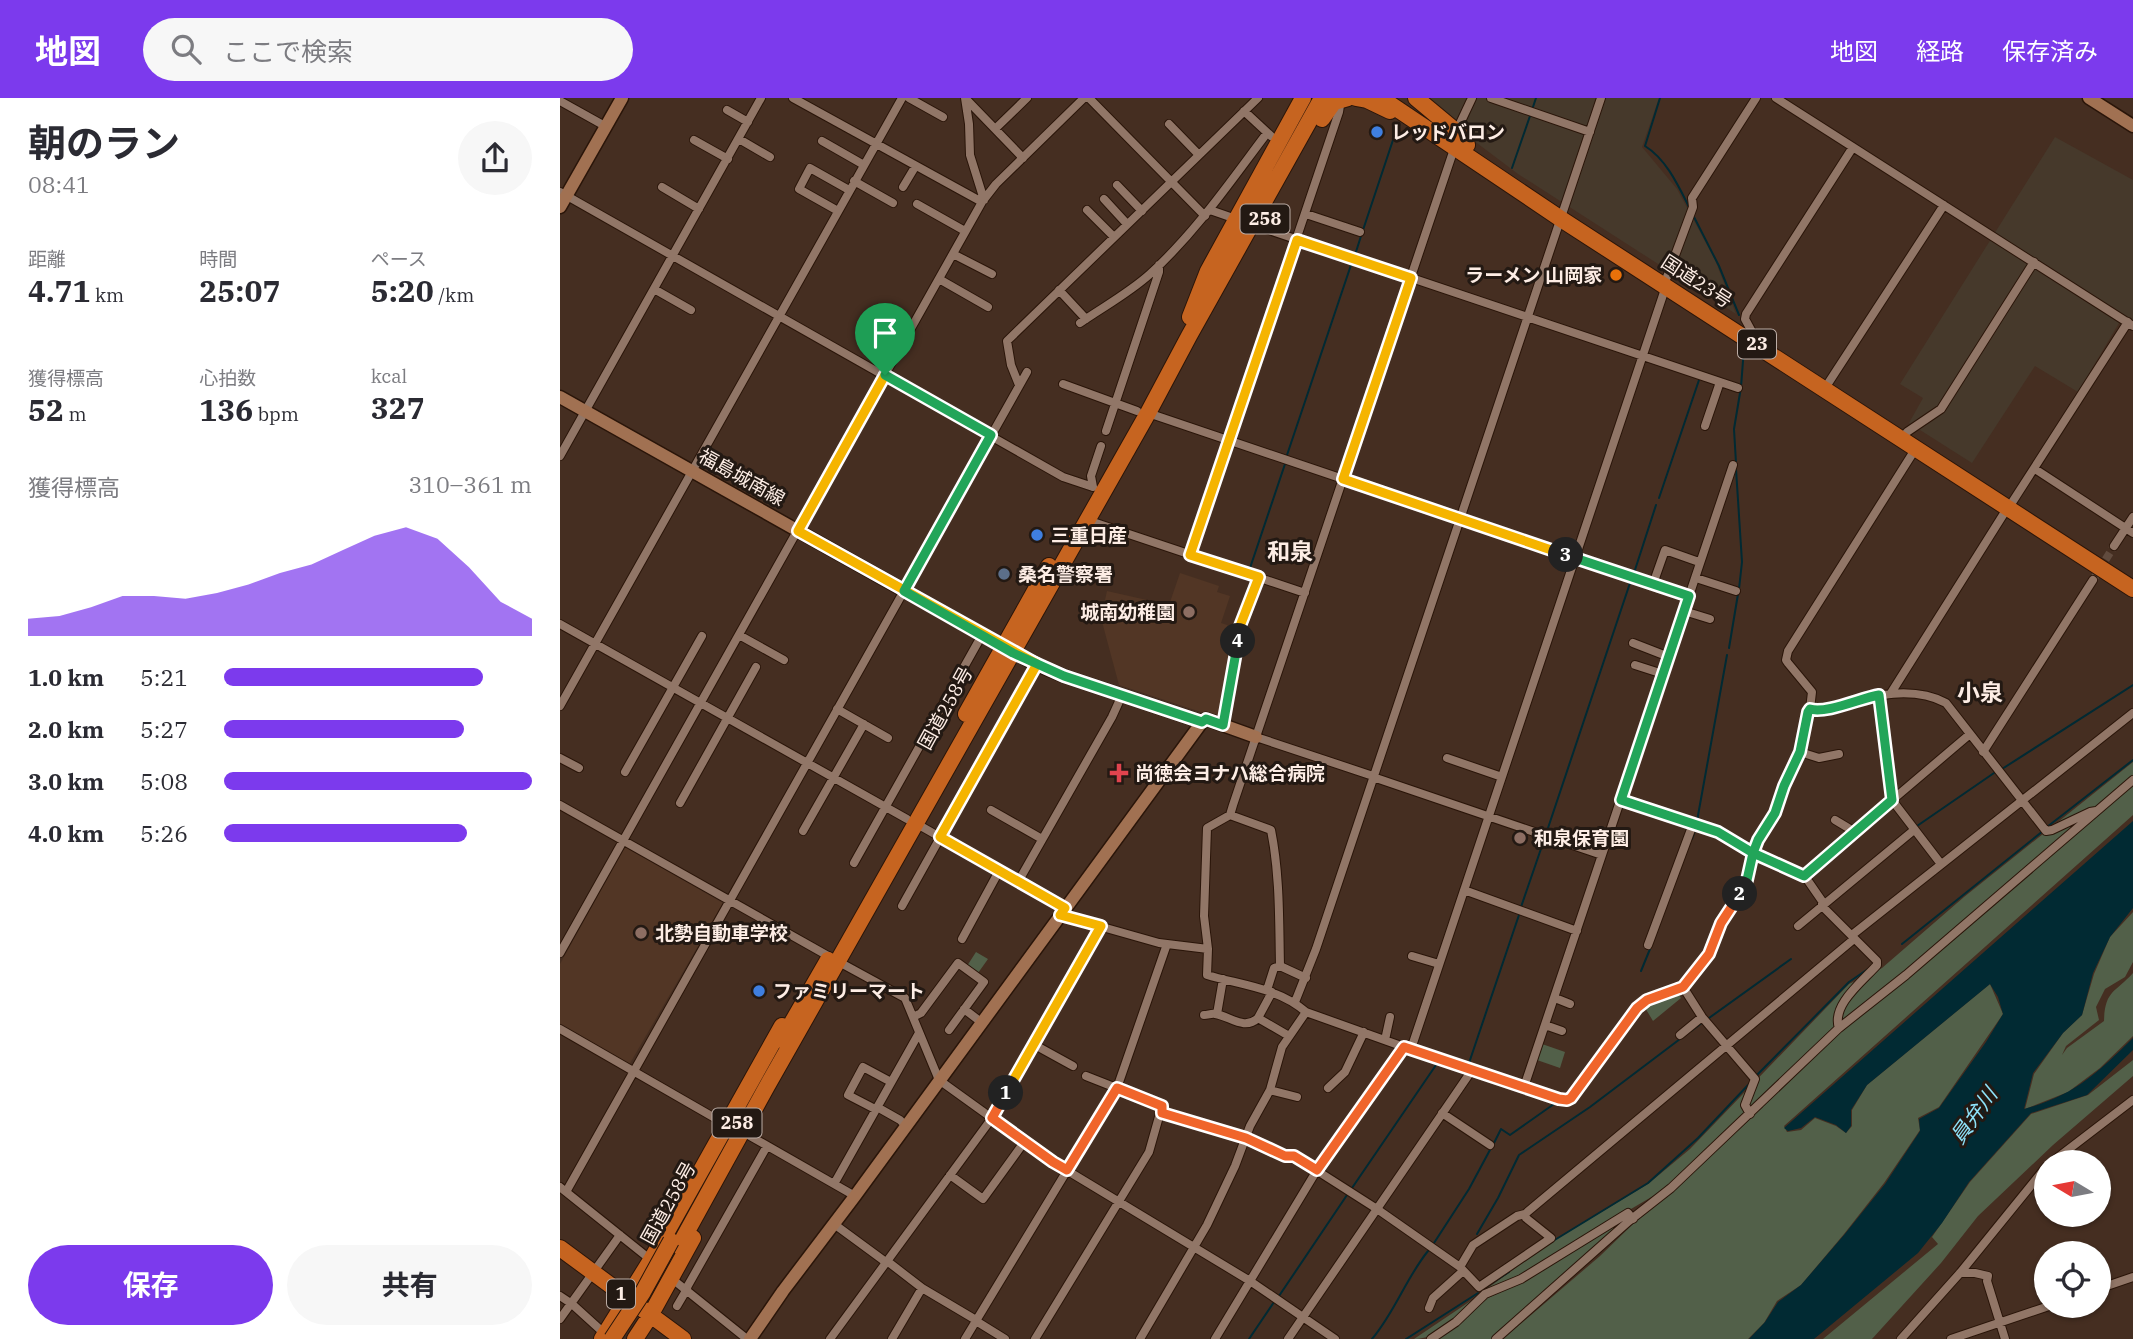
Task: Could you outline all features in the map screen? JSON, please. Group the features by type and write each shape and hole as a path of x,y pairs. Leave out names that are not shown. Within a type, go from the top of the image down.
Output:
{"highway":[{"name":"258","path":"1189,317 1208,271 1276,139 1303,98"},
{"name":"国道258号","path":"1008,650 1087,520 1189,317 1315,98"},
{"name":"国道258号","path":"606,1337 643,1292 675,1244 796,1037 835,960 1008,650 1093,487 1186,346 1189,335 1322,98"},
{"name":"258","path":"1186,346 1241,263 1299,153 1331,104 1348,98"},
{"path":"1348,98 1367,100 1418,123"},
{"name":"国道23号","path":"1381,98 1418,123 1458,140"},
{"name":"国道23号","path":"1400,98 1562,215 1916,448 2133,579"},
{"path":"1416,98 1458,140"},
{"name":"国道23号","path":"1666,281 1751,330 1907,432 2133,589"},
{"name":"国道258号","path":"624,1339 650,1298 675,1244 801,1004 835,960"},
{"path":"606,1337 782,1027 801,1004"},
{"path":"635,1339 791,1061 796,1037"},
{"name":"1","path":"560,1248 683,1339"}],"street":[{"path":"622,98 562,198 672,255 1063,477 1093,487 1091,476 1101,446"},
{"path":"560,456 761,98"},
{"path":"793,98 915,167 983,201"},
{"path":"560,706 902,98"},
{"path":"909,98 943,117"},
{"path":"995,129 1027,98"},
{"path":"560,953 983,201 996,184 1084,98"},
{"path":"1090,98 1171,181 1207,213 1236,219"},
{"path":"1019,385 1011,365 1007,341 1258,98"},
{"path":"1190,555 1339,112 1348,98"},
{"path":"1472,98 1230,815 1207,828 1204,916 1208,975 1270,991 1295,1002 1306,1012 1407,1048 1559,1099 1571,1098 1637,1008 1647,1000 1683,987 1709,954 1721,923 1744,887 1758,840 1775,813 1800,752 1812,692 1788,663 1787,654 1916,448"},
{"path":"1492,98 1590,132"},
{"path":"1295,1002 1306,978 1601,98"},
{"path":"1215,1339 1317,1170 1407,1048 1439,964 1502,777 1691,212 1692,198 1756,98"},
{"path":"1776,98 2130,324 2010,504 1891,694"},
{"path":"2091,99 2133,125"},
{"path":"967,100 1023,158"},
{"path":"967,100 971,161 983,201"},
{"path":"560,101 605,127"},
{"path":"727,110 748,122"},
{"path":"1059,290 1083,321 1128,291 1160,265 1276,139 1244,111"},
{"path":"1169,124 1199,155"},
{"path":"738,139 770,157"},
{"path":"694,140 728,159"},
{"path":"822,141 864,165"},
{"path":"1751,330 1745,314 1853,147"},
{"path":"903,187 915,167"},
{"path":"838,211 799,189 810,168 849,190"},
{"path":"854,181 893,203"},
{"path":"1116,185 1142,211"},
{"path":"662,187 699,209"},
{"path":"1104,199 1128,224"},
{"path":"916,204 965,231"},
{"path":"1829,382 1944,205"},
{"path":"1087,210 1114,237"},
{"path":"1306,214 1360,232"},
{"path":"1260,228 1738,388"},
{"path":"953,254 992,274"},
{"path":"1907,432 1941,409 2034,261"},
{"path":"1106,431 1160,265"},
{"path":"939,279 988,307"},
{"path":"654,289 691,310"},
{"path":"651,1260 563,1189 633,1070 1027,372"},
{"path":"1705,426 1720,382"},
{"path":"1063,384 1689,596"},
{"name":"福島城南線","path":"560,397 1008,650 1064,676 1256,737"},
{"path":"1524,1087 1733,465"},
{"path":"2035,469 2129,531"},
{"path":"2114,546 2129,531 2133,517"},
{"path":"1087,520 1305,593"},
{"path":"1653,584 1665,551 1699,562"},
{"path":"1223,725 1240,626 1259,577"},
{"path":"1696,578 1736,591"},
{"path":"1983,752 2094,580"},
{"path":"1684,611 1710,619"},
{"path":"560,624 940,837 1063,911 1101,926 1167,944 1208,949"},
{"path":"738,635 783,660"},
{"path":"854,863 982,635"},
{"path":"625,772 702,636"},
{"path":"1633,643 1669,657"},
{"path":"901,906 1037,664"},
{"path":"1634,665 1663,674"},
{"path":"680,803 756,667"},
{"path":"1810,709 1824,711 1838,705 1891,694 1914,694 1939,700 1951,709 2045,830 2052,830 2090,811 2097,811"},
{"path":"1018,882 1122,695"},
{"path":"1879,695 1892,800 1941,864"},
{"path":"837,709 888,738"},
{"path":"1429,1308 1433,1298 1462,1269 1473,1245 1517,1216 1525,1214 1728,1046 1941,864 2133,713"},
{"path":"671,1278 749,1339 1202,722"},
{"path":"803,831 864,724"},
{"path":"1804,876 1970,734"},
{"path":"1256,737 1602,855"},
{"path":"1800,752 1819,758 1839,754"},
{"path":"560,758 579,768"},
{"path":"1447,758 1502,777"},
{"path":"1496,1339 1671,1188 1839,1028 1906,975 2133,780"},
{"path":"1621,800 1718,832 1753,853 1804,876 1822,901 1822,906 1877,961 1877,965 1839,1010 1839,1028"},
{"path":"560,805 905,998 939,1080 1067,1170 1250,1281 1335,1339"},
{"path":"991,810 1042,839"},
{"path":"1230,815 1271,830 1280,912 1280,966"},
{"path":"1835,820 1855,832"},
{"path":"1648,945 1693,824"},
{"path":"1798,926 1914,830"},
{"path":"962,939 999,871"},
{"path":"1464,890 1577,931"},
{"path":"830,1339 992,1118 1101,926"},
{"path":"965,1339 1117,1088 1167,944"},
{"path":"1412,956 1439,964"},
{"path":"913,1017 921,1013 958,963 984,982 949,1030"},
{"path":"1204,1015 1217,1014 1241,1024 1255,1022 1270,991 1274,968 1280,966 1306,978"},
{"path":"1217,1014 1223,979"},
{"path":"1683,987 1702,1017 1754,1077 1745,1105 1750,1114"},
{"path":"1555,998 1570,1003"},
{"path":"964,1009 981,1022"},
{"path":"1140,1339 1195,1248 1219,1200 1255,1115 1270,1090 1279,1057 1289,1036 1306,1012"},
{"path":"1385,1040 1390,1017"},
{"path":"1680,1035 1702,1017"},
{"path":"1258,1018 1289,1036"},
{"path":"1545,1025 1562,1031"},
{"path":"560,1030 727,1125"},
{"path":"1328,1088 1345,1072 1364,1032"},
{"path":"834,1184 919,1033"},
{"path":"1033,1044 1073,1066"},
{"path":"891,1082 863,1067 848,1095 900,1120 906,1126"},
{"path":"1288,1339 1472,1070"},
{"path":"1035,1339 1149,1152 1162,1113 1162,1106 1086,1076"},
{"path":"1270,1090 1297,1097"},
{"path":"2068,1150 2133,1100"},
{"path":"1162,1113 1246,1138 1285,1156 1294,1156 1377,1209 1462,1269 1482,1290"},
{"path":"1442,1113 1490,1145"},
{"path":"750,1136 855,1196"},
{"path":"950,1175 983,1199 1025,1141"},
{"path":"677,1306 766,1146"},
{"path":"1901,1339 1960,1273 2034,1182"},
{"path":"1482,1290 1521,1279 1628,1213 1633,1219"},
{"path":"1431,1339 1456,1322 1482,1290 1551,1238 1525,1214"},
{"path":"834,1224 922,1288 1005,1339"},
{"path":"560,1319 620,1235"},
{"path":"1960,1273 1988,1276 2005,1339"},
{"path":"2111,1285 2133,1277"},
{"path":"892,1339 922,1288"},
{"path":"560,1296 606,1337"},
{"path":"1951,1339 2034,1311"}],"shaded area":[{"path":"1421,98 1659,98 1642,147 1677,189 1715,260 1736,314 1518,174"},
{"path":"2055,137 2133,180 2133,322 2122,318 2078,392 2035,366 1972,463 1909,423 1923,398 1900,384"},
{"path":"1180,573 1219,586 1217,592 1230,596 1221,623 1236,628 1219,718 1119,685 1101,618 1107,591 1169,605"},
{"name":"北勢自動車学校","path":"625,847 723,903 629,1065 560,1026 560,964"}],"green space":[{"path":"2133,762 2133,815 1784,1126 1787,1132 1801,1130 1815,1118 1846,1133 1852,1126 1852,1110 1867,1085 1990,984 2003,1014 1939,1107 1918,1118 1920,1130 1884,1183 1844,1234 1801,1285 1777,1301 1764,1323 1748,1339 1503,1339 1681,1184 1763,1107 1759,1103 1660,1192 1528,1272 1485,1290 1553,1241 1648,1184 1690,1149 1849,984 1882,968 1964,897"},
{"path":"2133,912 2133,962 2125,977 2105,989 2096,1007 2099,1020 2066,1046 2062,1055 2067,1048 2104,1021 2109,997 2133,973 2133,1036 2100,1068 2068,1092 2025,1109 2034,1074 2063,1033 2082,1015 2094,974 2110,937"},
{"path":"976,952 988,959 978,973 967,966"},
{"path":"1678,994 1681,998 1653,1021 1644,1006"},
{"path":"1542,1044 1565,1052 1560,1068 1537,1060"},
{"path":"2133,1060 2133,1076 2048,1150 2034,1150 2034,1163 1978,1216 1941,1263 1872,1339 1823,1339 1938,1244 1932,1237 1970,1182 2031,1114 2088,1095"},
{"path":"1627,1215 1631,1218 1492,1339 1438,1339 1488,1298 1524,1281"},
{"path":"1472,1300 1454,1320 1439,1331 1414,1339"}],"water":[{"name":"員弁川","path":"2133,821 2133,908 2110,937 2093,973 2082,1015 2063,1033 2033,1073 2024,1109 2057,1097 2084,1082 2133,1038 2133,1050 2087,1095 2031,1113 1969,1182 1918,1253 1814,1339 1749,1339 1765,1322 1778,1302 1801,1285 1885,1184 1920,1131 1919,1119 1939,1108 1986,1042 2003,1014 1998,997 1990,984 1867,1085 1851,1110 1851,1126 1846,1133 1836,1125 1815,1117 1801,1128 1788,1131 1784,1128"}],"waterway":[{"path":"1533,107 1536,98"},
{"path":"1660,98 1645,146 1665,165 1689,207"},
{"path":"1512,168 1530,116"},
{"path":"1363,230 1396,131"},
{"path":"1693,215 1719,266 1739,315"},
{"path":"1355,255 1361,236"},
{"path":"1287,455 1352,262"},
{"path":"1736,463 1734,429 1744,348"},
{"path":"1659,498 1699,380"},
{"path":"1249,571 1285,464"},
{"path":"1736,469 1742,562 1739,589"},
{"path":"1634,573 1656,505"},
{"path":"1547,831 1631,580"},
{"path":"1729,648 1738,594"},
{"path":"1697,821 1727,655"},
{"path":"2002,769 2133,685"},
{"path":"2047,827 2133,760"},
{"path":"1917,826 1994,773"},
{"path":"1692,839 1695,831"},
{"path":"1902,944 2043,831"},
{"path":"1521,907 1544,840"},
{"path":"1469,1063 1520,912"},
{"path":"1641,971 1650,949"},
{"path":"1709,1018 1791,959"},
{"path":"1756,1076 1849,982 1868,969"},
{"path":"1691,1031 1703,1022"},
{"path":"1477,1234 1519,1155 1590,1107 1680,1039"},
{"path":"1352,1188 1436,1065"},
{"path":"1553,1241 1648,1183 1698,1138 1750,1083"},
{"path":"1494,1143 1501,1129 1510,1135 1554,1104"},
{"path":"1434,1243 1469,1189 1491,1148"},
{"path":"1279,1296 1347,1195"},
{"path":"1372,1339 1428,1251"},
{"path":"1486,1287 1509,1272"},
{"path":"1406,1339 1478,1293"},
{"path":"1249,1339 1274,1302"}],"tunnel":[{"path":"2093,580 2114,546"}],"place":[{"name":"レッドバロン","path":"1377,132"},
{"name":"ラーメン 山岡家","path":"1616,275"},
{"name":"三重日産","path":"1037,535"},
{"name":"桑名警察署","path":"1004,574"},
{"name":"城南幼稚園","path":"1189,612"},
{"name":"尚徳会ヨナハ総合病院","path":"1119,773"},
{"name":"和泉保育園","path":"1520,838"},
{"name":"北勢自動車学校","path":"641,933"},
{"name":"ファミリーマート","path":"759,991"}],"district":[{"name":"和泉","path":"1290,552"},
{"name":"小泉","path":"1980,693"}],"route":[{"path":"885,375 798,531 1013,653 1037,664 940,837 1065,908 1060,915 1101,926 992,1118 1067,1170 1117,1088 1162,1106 1162,1113 1246,1138 1285,1156 1294,1156 1317,1170 1404,1047 1567,1100 1607,1051 1637,1008 1647,1000 1683,987 1703,963 1721,923 1744,887 1753,853 1804,876 1892,800 1879,695 1824,711 1810,709 1800,752 1775,813 1753,853 1718,832 1621,800 1689,596 1343,479 1411,278 1297,240 1190,555 1259,577 1240,626 1223,725 1206,719 1202,722 1091,686 1064,676 1037,664 1033,663 1013,653 904,591 991,435 885,375"}]}
